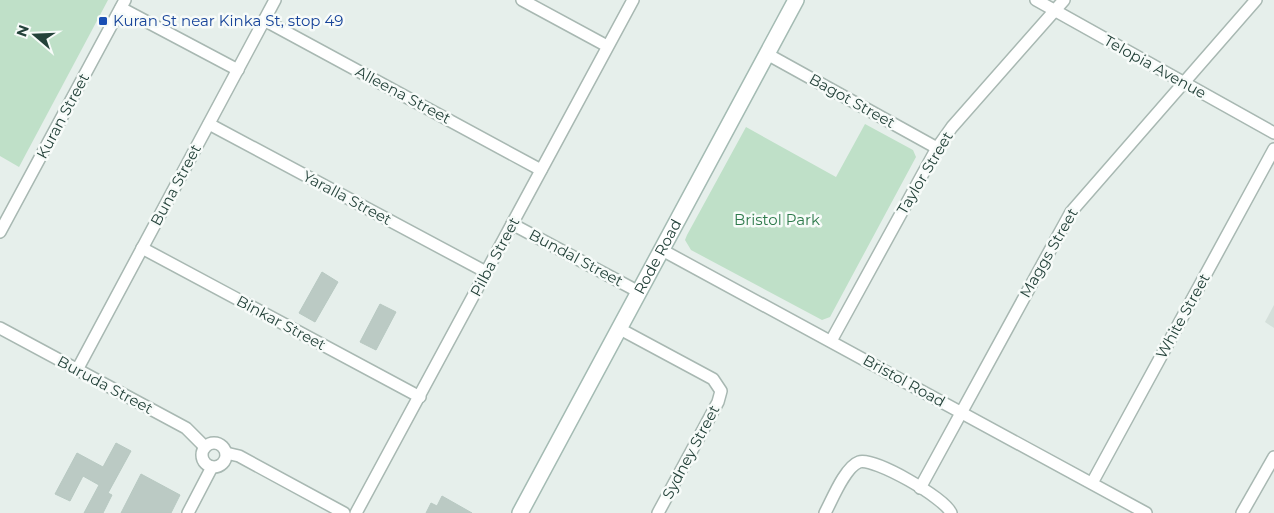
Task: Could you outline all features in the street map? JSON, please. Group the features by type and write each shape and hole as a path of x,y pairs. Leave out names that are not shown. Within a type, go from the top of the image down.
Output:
{"main road":[{"name":"Rode Road","path":"520,513 796,0"}],"street":[{"name":"Buna Street","path":"77,370 275,0"},
{"path":"522,0 607,46"},
{"name":"Pilba Street","path":"356,513 633,0"},
{"name":"Telopia Avenue","path":"1036,0 1274,133"},
{"name":"Taylor Street","path":"831,341 938,148 952,128 1064,0"},
{"name":"Maggs Street","path":"920,488 1072,212 1256,0"},
{"path":"123,4 238,70"},
{"name":"Kuran Street","path":"0,232 123,4"},
{"name":"Alleena Street","path":"264,20 541,170"},
{"name":"Bagot Street","path":"767,54 938,148"},
{"name":"Yaralla Street","path":"209,124 486,272"},
{"name":"White Street","path":"1092,483 1274,149"},
{"name":"Bundal Street","path":"512,224 640,292"},
{"name":"Binkar Street","path":"142,248 420,397"},
{"name":"Bristol Road","path":"662,250 1146,513"},
{"name":"Buruda Street","path":"0,328 189,430 205,447"},
{"name":"Sydney Street","path":"620,328 713,379 721,391 718,402 658,513"},
{"path":"188,513 212,467 222,464 226,453 223,446 216,443 205,447 203,459 212,467"},
{"path":"226,453 239,456 344,513"},
{"path":"1242,513 1274,456"},
{"path":"825,513 849,470 858,462 872,462 920,488 944,502 951,513"}],"shaded area":[{"path":"1274,305 1274,328 1265,322"}],"green space":[{"path":"0,0 108,0 19,167 0,156"},
{"name":"Bristol Park","path":"865,124 913,150 916,157 830,317 822,320 691,250 685,240 687,235 746,127 836,177"}],"building":[{"path":"322,272 338,282 315,322 299,313"},
{"path":"380,304 396,312 376,350 360,342"},
{"path":"116,443 131,451 108,493 112,495 103,513 84,513 99,485 83,476 70,501 55,494 77,453 103,467"},
{"path":"141,474 180,495 171,513 121,513"},
{"path":"442,496 472,513 426,513 431,503 437,506"}],"place":[{"name":"Kuran St near Kinka St, stop 49","path":"103,21"}]}
